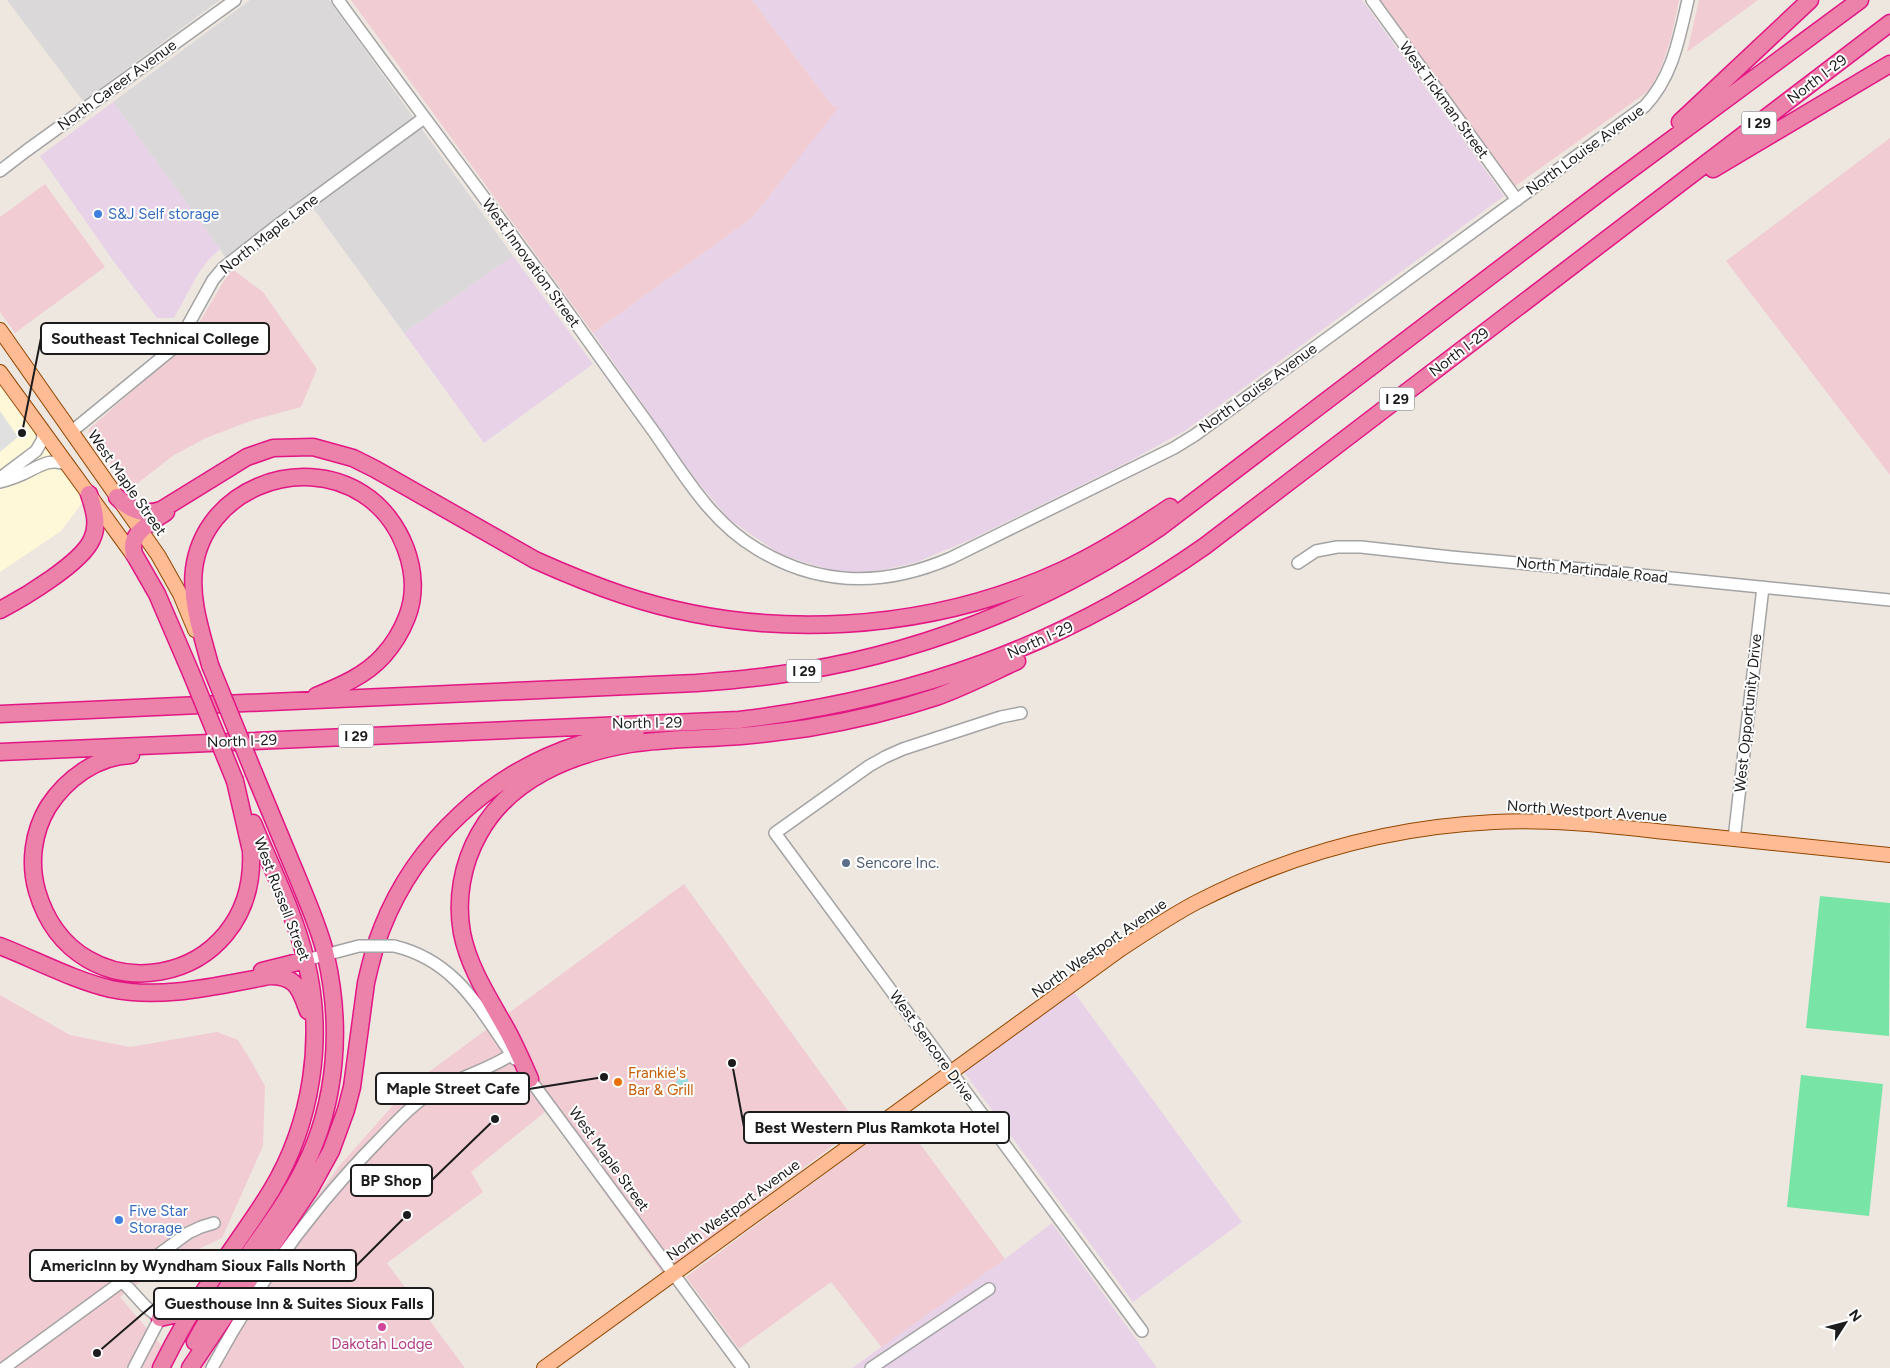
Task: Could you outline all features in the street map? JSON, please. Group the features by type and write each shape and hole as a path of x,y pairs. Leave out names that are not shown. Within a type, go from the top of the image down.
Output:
{"highway":[{"path":"1610,185 1624,166 1682,120 1810,0"},
{"name":"I 29","path":"0,714 696,683 777,675 822,668 884,654 976,624 1081,576 1159,528 1610,185 1860,0"},
{"name":"North I-29","path":"0,752 618,724 712,722 807,710 895,692 1001,657 1079,623 1163,574 1205,546 1890,23"},
{"path":"1629,223 1717,167 1890,64"},
{"path":"117,497 132,509 147,513 162,510 247,456 273,448 305,446 335,452 375,469 535,560 610,591 658,605 718,617 780,624 820,625 882,620 943,610 997,595 1038,580 1061,571 1105,548 1131,533 1211,477 1249,460"},
{"path":"140,530 223,471"},
{"name":"West Russell Street","path":"180,1368 226,1289 287,1198 304,1167 317,1139 330,1093 335,1050 333,998 325,954 314,920 210,665 196,610 194,582 198,554 209,528 222,511 239,496 265,483 294,476 309,476 338,482 351,487 370,499 386,514 401,537 410,561 412,597 407,618 383,656 357,676 306,700"},
{"path":"0,610 67,566 88,548 96,520 89,494"},
{"name":"West Russell Street","path":"140,530 135,537 132,550 157,594 292,920 306,960 311,983 315,1030 314,1054 308,1096 294,1144 271,1192 208,1285 161,1368"},
{"path":"530,1079 515,1053 475,971 462,934 460,916 460,896 467,860 482,829 501,805 524,784 562,763 594,752 622,746 646,742 776,732 808,728 880,714 938,696 985,676 1066,636 1079,623"},
{"path":"190,1368 310,1188 331,1151 352,1087 366,983 382,928 400,890 428,849 444,830 474,802 522,770 556,754 597,740 640,730 712,722"},
{"path":"200,743 172,752 122,755 105,761 85,770 73,779 53,800 40,824 35,840 33,871 40,901 46,915 61,937 82,955 95,963 116,970 139,974 184,966 211,950 221,940 238,916 251,878 251,851 235,781"},
{"path":"0,946 92,984 111,989 150,993 188,990 270,976 286,978 298,987 315,1030"},
{"path":"188,990 306,960"},
{"path":"170,1350 167,1330 160,1318 169,1317 183,1310 208,1285"}],"main road":[{"name":"West Maple Street","path":"0,330 158,555 176,587 210,665"},
{"path":"0,372 140,565"},
{"name":"North Westport Avenue","path":"544,1368 1118,951 1157,925 1196,903 1231,886 1310,854 1398,833 1447,825 1542,822 1594,825 1890,855"}],"street":[{"name":"North Career Avenue","path":"0,172 236,0"},
{"name":"West Innovation Street","path":"338,0 563,306 694,489 725,525"},
{"name":"West Tickman Street","path":"1372,0 1517,200"},
{"name":"North Louise Avenue","path":"725,525 756,549 790,566 825,576 866,580 884,579 933,566 1186,441 1633,116 1654,96 1669,72 1688,0"},
{"name":"North Maple Lane","path":"71,432 171,350 187,328 213,280 223,268 424,118"},
{"path":"0,478 36,451 43,439 42,428"},
{"path":"0,482 22,475 46,462 61,462 69,465"},
{"name":"North Martindale Road","path":"1298,563 1316,551 1337,547 1361,547 1890,600"},
{"name":"West Opportunity Drive","path":"1734,839 1763,587"},
{"name":"West Sencore Drive","path":"1021,713 1001,717 903,749 886,757 869,766 775,834 1142,1331"},
{"path":"212,1368 238,1322 280,1259 328,1196 364,1156 407,1112 425,1097 515,1053 451,974 421,954 394,946 359,946 306,960"},
{"name":"West Maple Street","path":"530,1079 743,1368"},
{"path":"4,1368 188,1233 201,1226 214,1223"},
{"path":"123,1282 145,1306 160,1318 134,1368"},
{"path":"871,1368 990,1289"}],"shaded area":[{"path":"7,0 220,0 83,101"},
{"path":"250,0 329,0 513,256 404,333 313,208 232,269 220,249 113,102"},
{"path":"351,0 752,0 831,104 839,108 752,218 593,333"},
{"path":"752,0 1362,0 1504,196 1186,430 1128,462 972,539 917,562 870,573 834,571 781,555 729,519 695,479 593,333 752,218 838,108 831,104"},
{"path":"1378,0 1679,0 1671,38 1662,65 1650,90 1514,187"},
{"path":"1699,0 1758,0 1687,52"},
{"path":"113,102 220,249 209,259 198,274 174,318 157,318 114,262 40,156"},
{"path":"1890,138 1890,475 1726,261"},
{"path":"45,184 105,267 15,333 0,312 0,217"},
{"path":"513,256 593,364 484,443 404,333"},
{"path":"232,269 263,292 317,369 301,407 253,420 206,438 174,455 129,490 88,430 188,342"},
{"path":"0,371 89,494 61,531 0,572"},
{"path":"0,411 18,437 0,452"},
{"path":"684,884 859,1126 663,1274 546,1111 471,1172 483,1192 387,1263 465,1368 199,1368 262,1272 340,1165 411,1085"},
{"path":"1074,992 1242,1222 1133,1302 964,1072"},
{"path":"0,995 70,1035 130,1047 217,1032 238,1040 265,1086 263,1146 222,1238 159,1268 120,1297 162,1346 153,1368 0,1368"},
{"path":"901,1118 1005,1259 883,1349 831,1282 739,1349 686,1277"},
{"path":"1052,1223 1157,1368 852,1368 1005,1259"}],"green space":[{"path":"1820,896 1890,903 1889,1036 1806,1028"},
{"path":"1801,1075 1883,1084 1869,1216 1787,1207"}],"water":[{"path":"681,1074 688,1079 688,1085 683,1093 676,1097 672,1094 671,1090"}],"place":[{"name":"S&J Self storage","path":"98,214"},
{"name":"Southeast Technical College","path":"22,433"},
{"name":"Sencore Inc.","path":"846,863"},
{"name":"Best Western Plus Ramkota Hotel","path":"732,1063"},
{"name":"Maple Street Cafe","path":"604,1077"},
{"name":"Frankie's Bar & Grill","path":"618,1082"},
{"name":"BP Shop","path":"495,1119"},
{"name":"AmericInn by Wyndham Sioux Falls North","path":"407,1215"},
{"name":"Five Star Storage","path":"119,1220"},
{"name":"Dakotah Lodge","path":"382,1327"},
{"name":"Guesthouse Inn & Suites Sioux Falls","path":"97,1353"}]}
